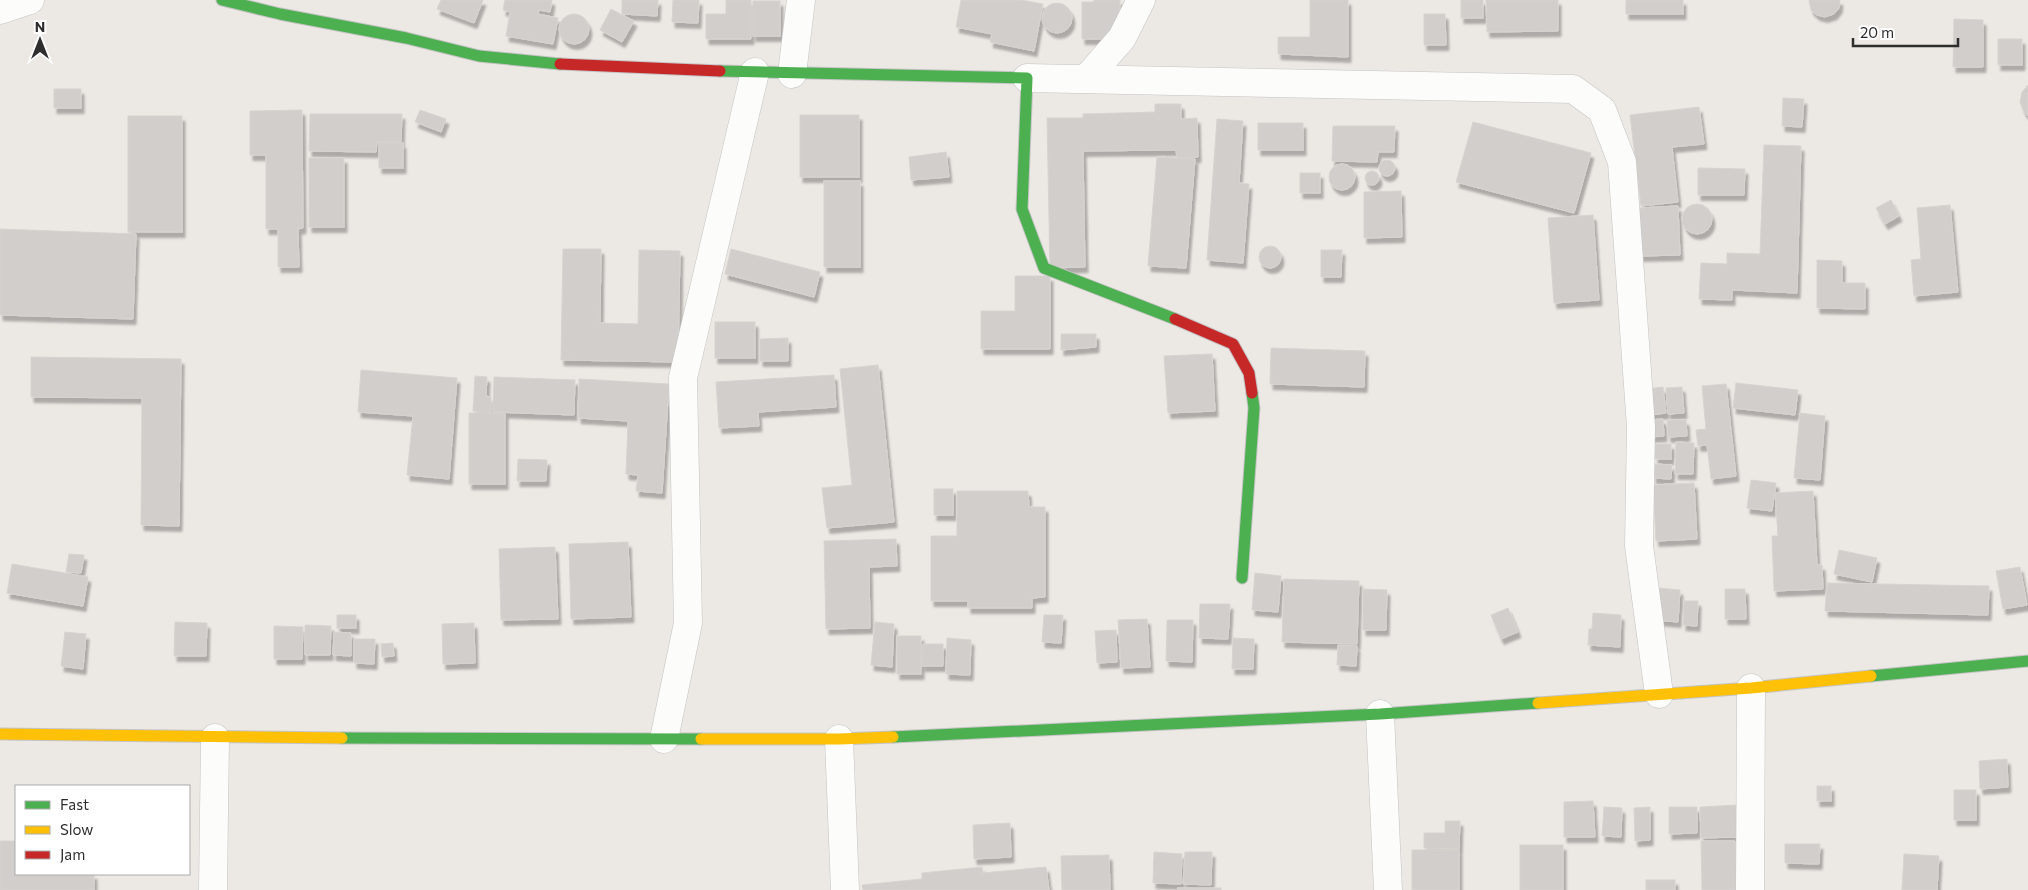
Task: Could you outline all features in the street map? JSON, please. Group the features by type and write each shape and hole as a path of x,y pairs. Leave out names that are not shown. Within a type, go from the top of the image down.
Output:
{"street":[{"path":"0,10 30,0"},
{"path":"222,0 280,14 406,38 479,56 558,64 792,74 1573,89 1602,110 1622,162 1641,427 1639,546 1658,694"},
{"path":"792,74 800,0"},
{"path":"1086,79 1122,38 1141,0"},
{"path":"664,739 688,623 683,378 754,72"},
{"path":"1027,78 1022,209 1044,268 1122,297 1233,344 1249,373 1254,408 1242,578"},
{"path":"0,734 215,738 839,739 1380,714 1751,688 2028,661"},
{"path":"1750,890 1751,688"},
{"path":"1380,714 1388,890"},
{"path":"213,890 215,738"},
{"path":"839,739 844,890"}],"building":[{"path":"441,0 483,0 474,23 437,9"},
{"path":"505,0 552,0 550,12 539,10 538,14 558,18 553,44 506,36 510,12 503,10"},
{"path":"622,0 658,0 657,16 622,14"},
{"path":"673,0 699,0 698,23 672,22"},
{"path":"726,0 751,0 751,39 706,39 706,14 726,14"},
{"path":"961,0 1021,0 1043,4 1034,51 990,42 992,34 956,27"},
{"path":"1094,0 1120,0 1119,39 1082,39 1082,2 1094,2"},
{"path":"1310,0 1348,0 1348,57 1278,54 1278,37 1310,37"},
{"path":"1461,0 1483,0 1483,18 1461,18"},
{"path":"1486,0 1558,0 1558,31 1487,32"},
{"path":"1626,0 1683,0 1683,14 1626,14"},
{"path":"1809,0 1840,0 1839,8 1834,14 1825,17 1817,15 1811,10"},
{"path":"753,1 780,1 780,36 753,36"},
{"path":"1057,3 1063,4 1071,12 1071,24 1063,32 1057,33 1051,32 1043,24 1042,18 1043,12 1051,4"},
{"path":"611,9 634,21 622,42 600,30"},
{"path":"574,14 580,15 588,23 588,35 580,43 574,44 568,43 560,35 559,29 560,23 568,15"},
{"path":"1424,14 1445,14 1446,45 1424,45"},
{"path":"1954,19 1983,20 1983,67 1953,67"},
{"path":"1998,39 2022,39 2022,65 1998,65"},
{"path":"2028,85 2028,116 2020,102 2022,92"},
{"path":"54,89 81,89 81,108 54,108"},
{"path":"1783,98 1804,99 1802,127 1782,126"},
{"path":"1155,104 1181,104 1181,119 1197,118 1198,157 1177,158 1176,150 1083,151 1085,267 1050,268 1047,118 1083,118 1083,114 1155,112"},
{"path":"1699,107 1704,144 1672,147 1678,202 1641,206 1630,115"},
{"path":"302,110 303,228 298,229 299,267 278,267 278,229 266,229 266,155 250,155 250,111"},
{"path":"420,110 446,119 441,132 415,122"},
{"path":"310,114 402,114 401,142 377,142 376,152 309,151"},
{"path":"800,115 859,115 859,177 800,177"},
{"path":"128,116 182,116 182,232 128,232"},
{"path":"1217,119 1243,121 1239,183 1249,184 1243,263 1207,260"},
{"path":"1473,122 1591,153 1574,213 1456,182"},
{"path":"1258,123 1303,123 1303,150 1258,150"},
{"path":"1333,126 1395,126 1394,152 1378,152 1377,162 1332,161"},
{"path":"379,143 403,143 403,168 379,168"},
{"path":"1764,145 1801,146 1797,293 1732,290 1732,300 1699,299 1701,263 1727,264 1727,253 1760,254"},
{"path":"946,152 949,177 911,180 909,157"},
{"path":"1157,157 1195,159 1186,268 1148,266"},
{"path":"309,158 344,158 344,227 309,227"},
{"path":"1384,160 1390,160 1395,165 1393,174 1384,176 1379,171 1379,165"},
{"path":"1342,164 1351,168 1355,177 1351,186 1342,190 1333,186 1329,177 1333,168"},
{"path":"1698,168 1745,169 1744,195 1698,195"},
{"path":"1372,171 1377,173 1379,178 1377,183 1372,185 1367,183 1365,178 1367,173"},
{"path":"1300,173 1320,173 1320,193 1300,193"},
{"path":"824,181 860,181 860,267 824,267"},
{"path":"1401,191 1402,237 1364,238 1364,192"},
{"path":"1891,200 1899,216 1885,224 1876,208"},
{"path":"1697,204 1708,208 1712,219 1708,230 1697,234 1686,230 1682,219 1686,208"},
{"path":"1950,205 1958,292 1914,296 1911,260 1921,259 1917,208"},
{"path":"1678,206 1680,255 1640,256 1639,208"},
{"path":"1593,215 1599,300 1554,303 1548,218"},
{"path":"0,229 136,234 133,319 0,315"},
{"path":"1270,246 1278,249 1281,257 1278,265 1270,268 1262,265 1259,257 1262,249"},
{"path":"563,249 601,249 600,323 638,324 639,250 680,251 678,362 561,360"},
{"path":"731,249 820,272 814,297 725,274"},
{"path":"1321,250 1342,250 1341,277 1321,277"},
{"path":"1817,260 1842,261 1842,283 1865,283 1865,309 1817,308"},
{"path":"1015,276 1050,276 1050,349 981,349 981,311 1015,311"},
{"path":"715,322 755,322 755,358 715,358"},
{"path":"1061,334 1096,334 1096,347 1061,350"},
{"path":"788,338 788,361 760,361 760,339"},
{"path":"1271,348 1365,351 1364,387 1270,384"},
{"path":"1212,354 1215,411 1168,413 1164,356"},
{"path":"31,357 181,359 179,526 141,525 142,398 31,397"},
{"path":"878,365 894,522 827,528 822,488 852,485 840,369"},
{"path":"361,370 457,378 449,479 407,475 413,416 358,412"},
{"path":"834,375 836,407 758,412 759,426 719,428 716,382"},
{"path":"475,376 487,377 486,396 491,397 491,412 473,411"},
{"path":"494,377 575,380 574,415 493,412"},
{"path":"579,379 669,384 662,493 636,491 638,475 626,474 628,421 578,418"},
{"path":"1736,383 1798,390 1795,415 1733,408"},
{"path":"1726,384 1736,476 1711,479 1707,445 1698,446 1696,430 1706,429 1702,386"},
{"path":"1663,387 1666,413 1650,415 1647,389"},
{"path":"1682,387 1684,413 1668,414 1666,388"},
{"path":"469,413 505,413 505,484 469,484"},
{"path":"1800,413 1825,416 1820,480 1794,478"},
{"path":"1663,419 1664,436 1650,437 1649,420"},
{"path":"1667,420 1686,420 1687,436 1668,437"},
{"path":"1676,442 1694,443 1693,474 1675,474"},
{"path":"1655,444 1671,444 1671,459 1655,459"},
{"path":"518,459 547,460 546,481 517,481"},
{"path":"1654,464 1672,465 1671,479 1653,478"},
{"path":"1751,480 1776,483 1772,511 1747,508"},
{"path":"1694,483 1697,539 1656,541 1653,485"},
{"path":"934,489 953,489 953,515 934,515"},
{"path":"957,491 1028,491 1029,507 1045,507 1045,597 1032,598 1032,608 968,608 968,601 931,601 931,536 957,536"},
{"path":"1813,491 1817,565 1822,565 1823,589 1774,591 1772,536 1778,536 1775,493"},
{"path":"896,539 897,566 869,567 870,628 826,629 824,541"},
{"path":"628,542 631,617 571,619 569,544"},
{"path":"555,547 558,619 501,620 499,549"},
{"path":"1839,550 1877,558 1872,582 1834,574"},
{"path":"69,554 84,555 81,573 66,572"},
{"path":"12,564 88,577 83,606 7,593"},
{"path":"2020,567 2027,605 2003,609 1996,571"},
{"path":"1255,573 1281,576 1278,612 1252,610"},
{"path":"1284,579 1359,581 1357,644 1282,642"},
{"path":"1827,583 1989,586 1988,615 1825,611"},
{"path":"1659,588 1680,590 1678,622 1656,620"},
{"path":"1363,589 1387,590 1386,630 1363,630"},
{"path":"1725,589 1745,589 1746,619 1725,619"},
{"path":"1684,601 1698,601 1697,626 1683,625"},
{"path":"1200,604 1230,604 1228,639 1199,638"},
{"path":"1508,608 1518,632 1501,639 1491,615"},
{"path":"1593,613 1621,615 1620,647 1588,645"},
{"path":"337,615 356,615 356,628 337,628"},
{"path":"1044,615 1063,615 1061,643 1042,642"},
{"path":"1147,619 1150,667 1121,668 1118,620"},
{"path":"1167,620 1193,620 1192,662 1166,661"},
{"path":"175,622 207,623 206,656 174,656"},
{"path":"875,622 894,624 892,667 871,665"},
{"path":"474,623 475,663 443,664 442,624"},
{"path":"305,625 331,626 330,655 305,655"},
{"path":"274,626 303,627 302,659 274,659"},
{"path":"1116,630 1117,662 1097,663 1095,631"},
{"path":"65,632 86,634 83,669 61,666"},
{"path":"334,632 351,633 351,656 333,655"},
{"path":"897,636 921,636 921,674 897,674"},
{"path":"947,638 971,640 970,675 946,674"},
{"path":"1233,638 1254,639 1253,669 1232,669"},
{"path":"354,639 375,639 374,664 354,663"},
{"path":"393,643 394,656 382,657 381,644"},
{"path":"923,644 943,644 943,666 922,666"},
{"path":"1338,645 1357,646 1356,666 1337,665"},
{"path":"2007,759 2008,787 1980,789 1979,761"},
{"path":"1817,786 1831,786 1831,801 1817,801"},
{"path":"1954,790 1976,790 1976,820 1954,820"},
{"path":"1593,801 1595,837 1564,837 1564,802"},
{"path":"1736,805 1738,837 1701,838 1700,807"},
{"path":"1604,807 1622,808 1621,837 1602,836"},
{"path":"1650,807 1650,840 1635,841 1634,808"},
{"path":"1669,807 1697,807 1697,833 1669,834"},
{"path":"1445,821 1460,821 1459,849 1424,848 1424,833 1445,833"},
{"path":"1010,823 1011,857 974,859 973,825"},
{"path":"0,841 15,841 15,875 94,875 94,890 0,890"},
{"path":"1701,841 1735,841 1736,890 1702,890"},
{"path":"1785,844 1820,844 1819,864 1785,863"},
{"path":"1520,845 1563,845 1563,890 1520,890"},
{"path":"1412,850 1459,850 1459,890 1412,890"},
{"path":"1154,852 1182,854 1181,884 1153,883"},
{"path":"1185,852 1212,852 1211,885 1183,884"},
{"path":"1904,854 1939,856 1937,890 1902,890"},
{"path":"1109,855 1110,890 1062,890 1061,856"},
{"path":"982,867 983,873 1046,867 1049,890 863,890 862,885 922,879 922,873"},
{"path":"1646,880 1675,880 1675,890 1646,890"},
{"path":"1178,888 1221,888 1221,890 1178,890"}],"traffic: fast":[{"path":"222,0 280,14 406,38 479,56 560,64"},
{"path":"720,71 1027,78 1022,209 1044,268 1175,319"},
{"path":"1242,578 1254,408 1252,393"},
{"path":"1871,676 2028,661"},
{"path":"893,737 1380,714 1538,703"},
{"path":"342,738 701,739"}],"traffic: slow":[{"path":"1538,703 1751,688 1871,676"},
{"path":"0,734 342,738"},
{"path":"701,739 893,737"}],"traffic: jam":[{"path":"560,64 720,71"},
{"path":"1175,319 1233,344 1249,373 1252,393"}]}
